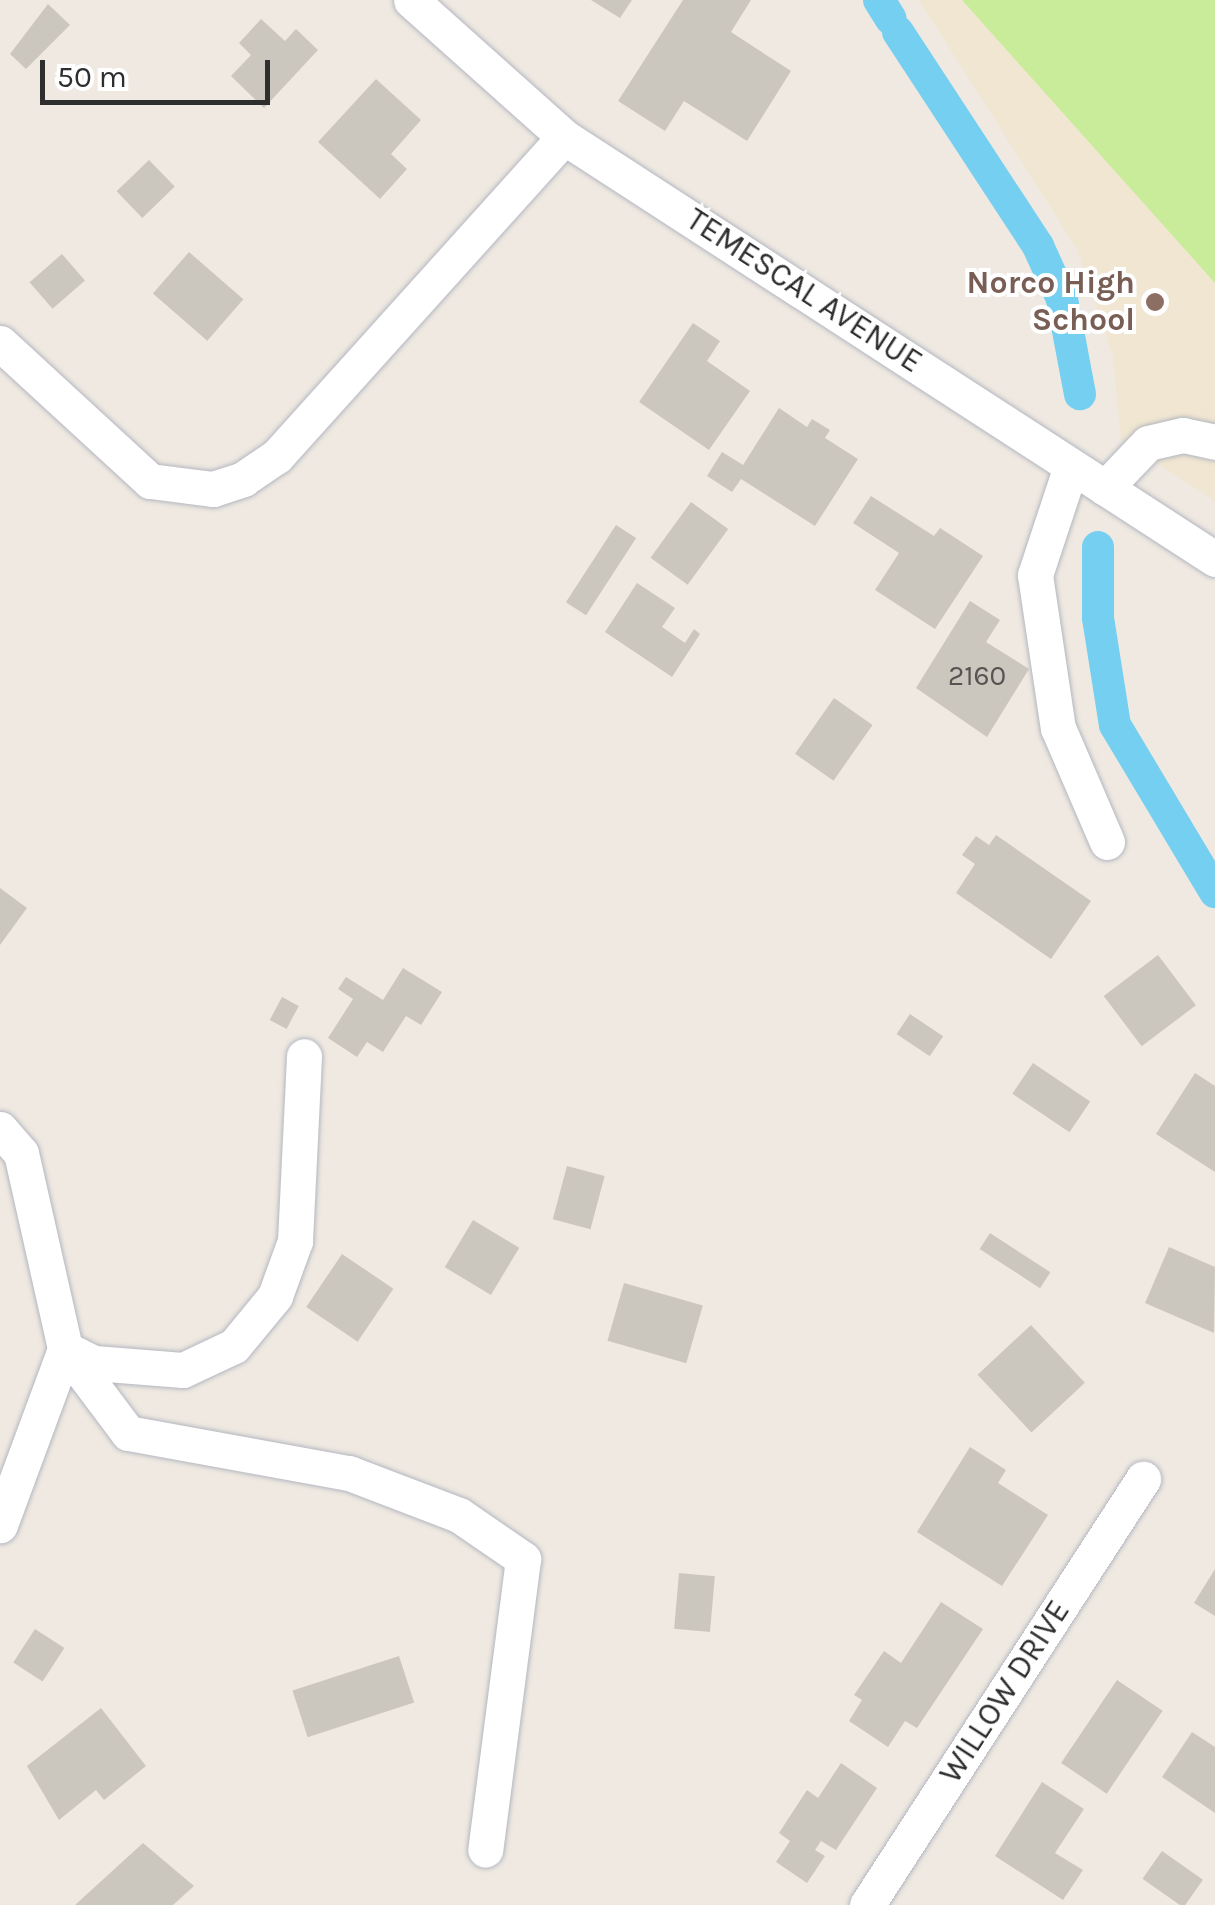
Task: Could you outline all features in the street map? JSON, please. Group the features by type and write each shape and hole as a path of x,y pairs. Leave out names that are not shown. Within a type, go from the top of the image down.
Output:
{"street":[{"name":"TEMESCAL AVENUE","path":"411,0 564,137 1215,560"},
{"path":"0,343 150,481 212,489 244,479 277,456 564,137"},
{"path":"1105,488 1148,443 1182,435 1215,442"},
{"path":"1071,466 1035,575 1058,728 1107,842"},
{"path":"65,1349 94,1363 183,1370 234,1346 275,1296 296,1241 304,1056"},
{"path":"0,1129 21,1153 65,1349 128,1433 350,1472 460,1514 522,1559 485,1850"},
{"path":"0,1526 65,1349"},
{"name":"WILLOW DRIVE","path":"867,1905 1143,1478"}],"shaded area":[{"name":"Norco High School","path":"919,0 1215,0 1215,501 1121,440 1113,356 1077,249"}],"green space":[{"path":"962,0 1215,0 1215,283"}],"building":[{"path":"591,0 632,0 620,18"},
{"path":"683,0 751,0 731,32 791,71 747,141 684,101 665,131 618,101"},
{"path":"48,4 70,25 26,69 10,54"},
{"path":"261,19 285,41 296,29 318,50 264,108 231,76 251,55 239,43"},
{"path":"376,79 421,120 391,154 407,169 380,199 318,142"},
{"path":"149,160 175,187 142,218 117,191"},
{"path":"189,252 243,299 207,341 153,294"},
{"path":"62,254 85,280 53,309 30,282"},
{"path":"693,323 720,341 707,361 750,391 709,450 639,402"},
{"path":"779,408 807,427 812,419 830,430 825,438 858,459 815,526 741,479 732,492 707,476 722,452 743,465"},
{"path":"871,496 934,536 940,528 983,556 935,629 875,590 899,553 853,523"},
{"path":"691,502 728,529 688,585 650,558"},
{"path":"616,525 636,538 586,615 566,602"},
{"path":"637,583 675,608 662,627 685,643 694,629 700,634 672,677 605,632"},
{"path":"970,601 1000,620 986,642 1029,669 987,737 916,688"},
{"path":"834,698 873,725 833,781 795,754"},
{"path":"996,835 1091,901 1051,959 956,893 975,864 962,855 976,836 989,845"},
{"path":"0,888 27,908 0,945"},
{"path":"1158,955 1196,1005 1142,1046 1104,996"},
{"path":"403,968 442,992 421,1025 406,1016 383,1052 367,1042 357,1057 328,1038 353,999 338,989 346,977 383,1000"},
{"path":"282,997 299,1006 287,1029 270,1020"},
{"path":"910,1014 943,1036 930,1056 897,1034"},
{"path":"1033,1063 1090,1102 1070,1132 1012,1094"},
{"path":"1195,1073 1215,1086 1215,1172 1156,1134"},
{"path":"567,1166 605,1176 590,1229 553,1219"},
{"path":"473,1220 519,1248 491,1295 445,1267"},
{"path":"990,1233 1050,1272 1040,1288 980,1249"},
{"path":"1169,1247 1215,1267 1214,1333 1145,1303"},
{"path":"342,1254 393,1289 358,1342 306,1307"},
{"path":"624,1283 703,1306 686,1363 607,1341"},
{"path":"1031,1325 1085,1383 1031,1433 978,1375"},
{"path":"970,1447 1006,1470 998,1483 1048,1515 1002,1586 917,1532"},
{"path":"1215,1569 1215,1616 1194,1603"},
{"path":"679,1573 715,1576 710,1632 674,1629"},
{"path":"941,1602 983,1629 917,1728 905,1721 888,1747 849,1721 862,1700 854,1695 884,1651 901,1663"},
{"path":"35,1629 64,1648 43,1682 13,1663"},
{"path":"399,1656 414,1703 308,1737 292,1691"},
{"path":"1117,1680 1163,1711 1107,1794 1061,1763"},
{"path":"101,1708 146,1766 104,1800 96,1790 59,1820 27,1766"},
{"path":"1192,1732 1215,1747 1215,1813 1162,1777"},
{"path":"841,1763 877,1788 836,1850 821,1841 815,1850 825,1856 807,1883 776,1862 790,1841 779,1833 807,1790 818,1798"},
{"path":"1042,1782 1084,1809 1055,1853 1083,1870 1063,1900 995,1856"},
{"path":"143,1843 194,1886 173,1905 75,1905"},
{"path":"1162,1851 1203,1880 1185,1905 1180,1905 1142,1879"}],"waterway":[{"path":"879,0 891,19"},
{"path":"898,32 1038,246 1062,299 1080,394"},
{"path":"1098,547 1098,618 1115,725 1215,892"}],"place":[{"name":"Norco High School","path":"1155,302"}]}
